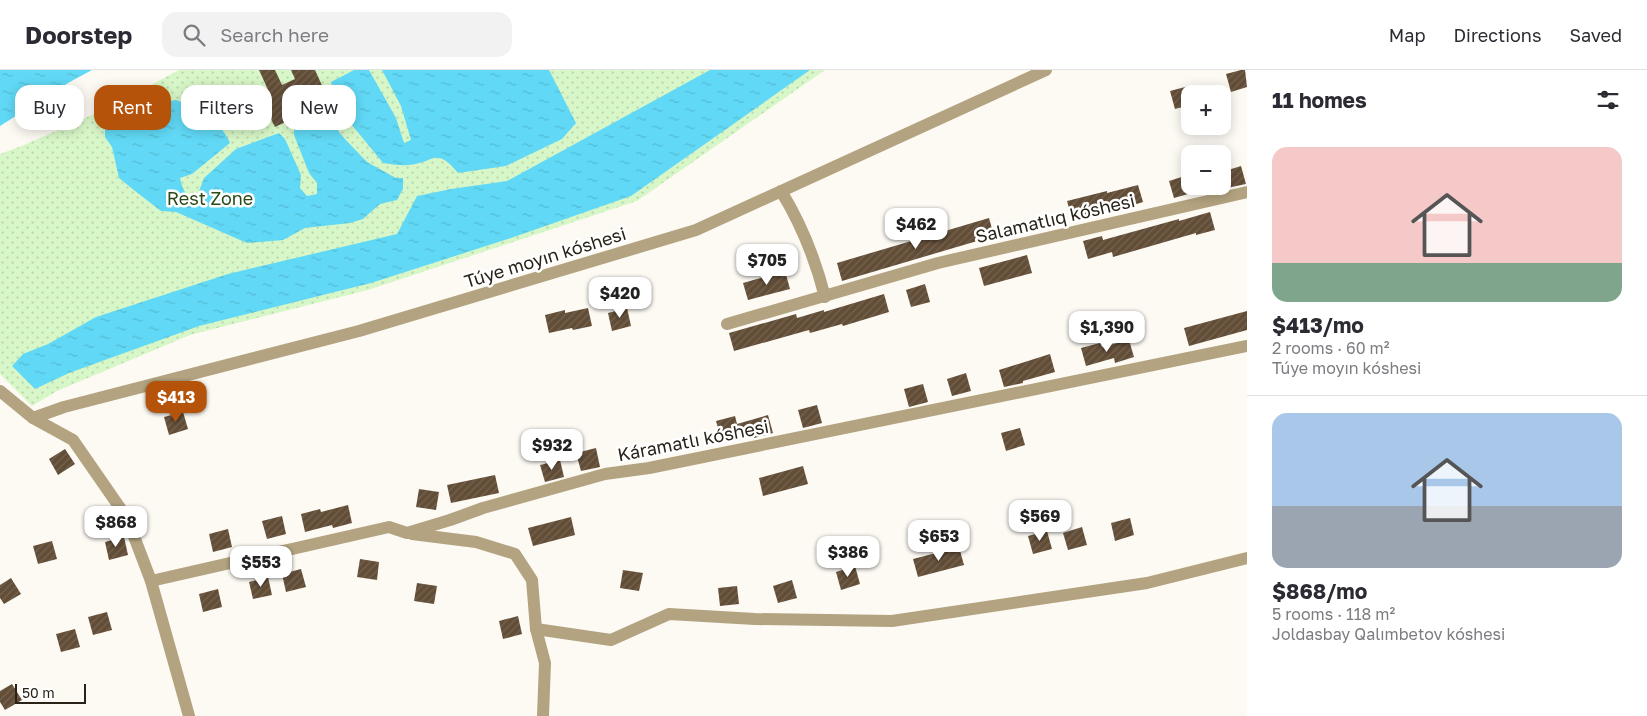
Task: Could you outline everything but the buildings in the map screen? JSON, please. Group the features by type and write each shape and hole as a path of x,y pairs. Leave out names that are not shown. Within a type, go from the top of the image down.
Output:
{"street":[{"name":"Túye moyın kóshesi","path":"33,418 64,407 359,331 696,230 1046,70"},
{"path":"781,191 795,213 815,259 825,296"},
{"name":"Salamatlıq kóshesi","path":"727,324 938,263 1247,192"},
{"name":"Káramatlı kóshesi","path":"407,534 483,508 605,474 658,466 1247,346"},
{"path":"0,391 33,418 73,440 127,518 151,581 189,716"},
{"path":"151,581 389,527 407,534 476,542 514,554 532,580 536,629 546,663 543,716"},
{"path":"536,629 611,640 669,614 755,619 892,621 1147,583 1247,558"}],"green space":[{"name":"Rest Zone","path":"179,70 825,70 637,201 368,290 190,335 57,391 32,406 0,374 0,154 58,130 84,130 84,119 94,114 94,130 171,130 171,85 151,85"}],"water":[{"path":"0,70 92,70 65,85 15,85 15,117 0,126"},
{"path":"354,70 369,70 396,118 404,143 411,140 401,106 382,70 549,70 576,123 562,139 506,166 458,173 444,160 439,158 408,165 383,163 356,130 356,85 332,85 331,82"},
{"path":"710,70 810,70 631,196 511,238 371,283 199,326 69,373 35,389 12,366 23,354 48,344 96,317 228,274 397,234 417,196 507,181"},
{"path":"176,100 181,102 181,130 222,130 230,143 192,174 180,178 187,196 197,196 204,178 236,149 279,133 285,139 301,175 300,188 307,196 317,194 317,183 309,173 294,135 294,130 338,130 367,162 396,178 403,178 403,189 397,200 380,204 363,219 350,223 305,228 283,240 247,243 176,212 161,211 119,178 112,147 105,137 105,130 171,130 171,101"}]}
